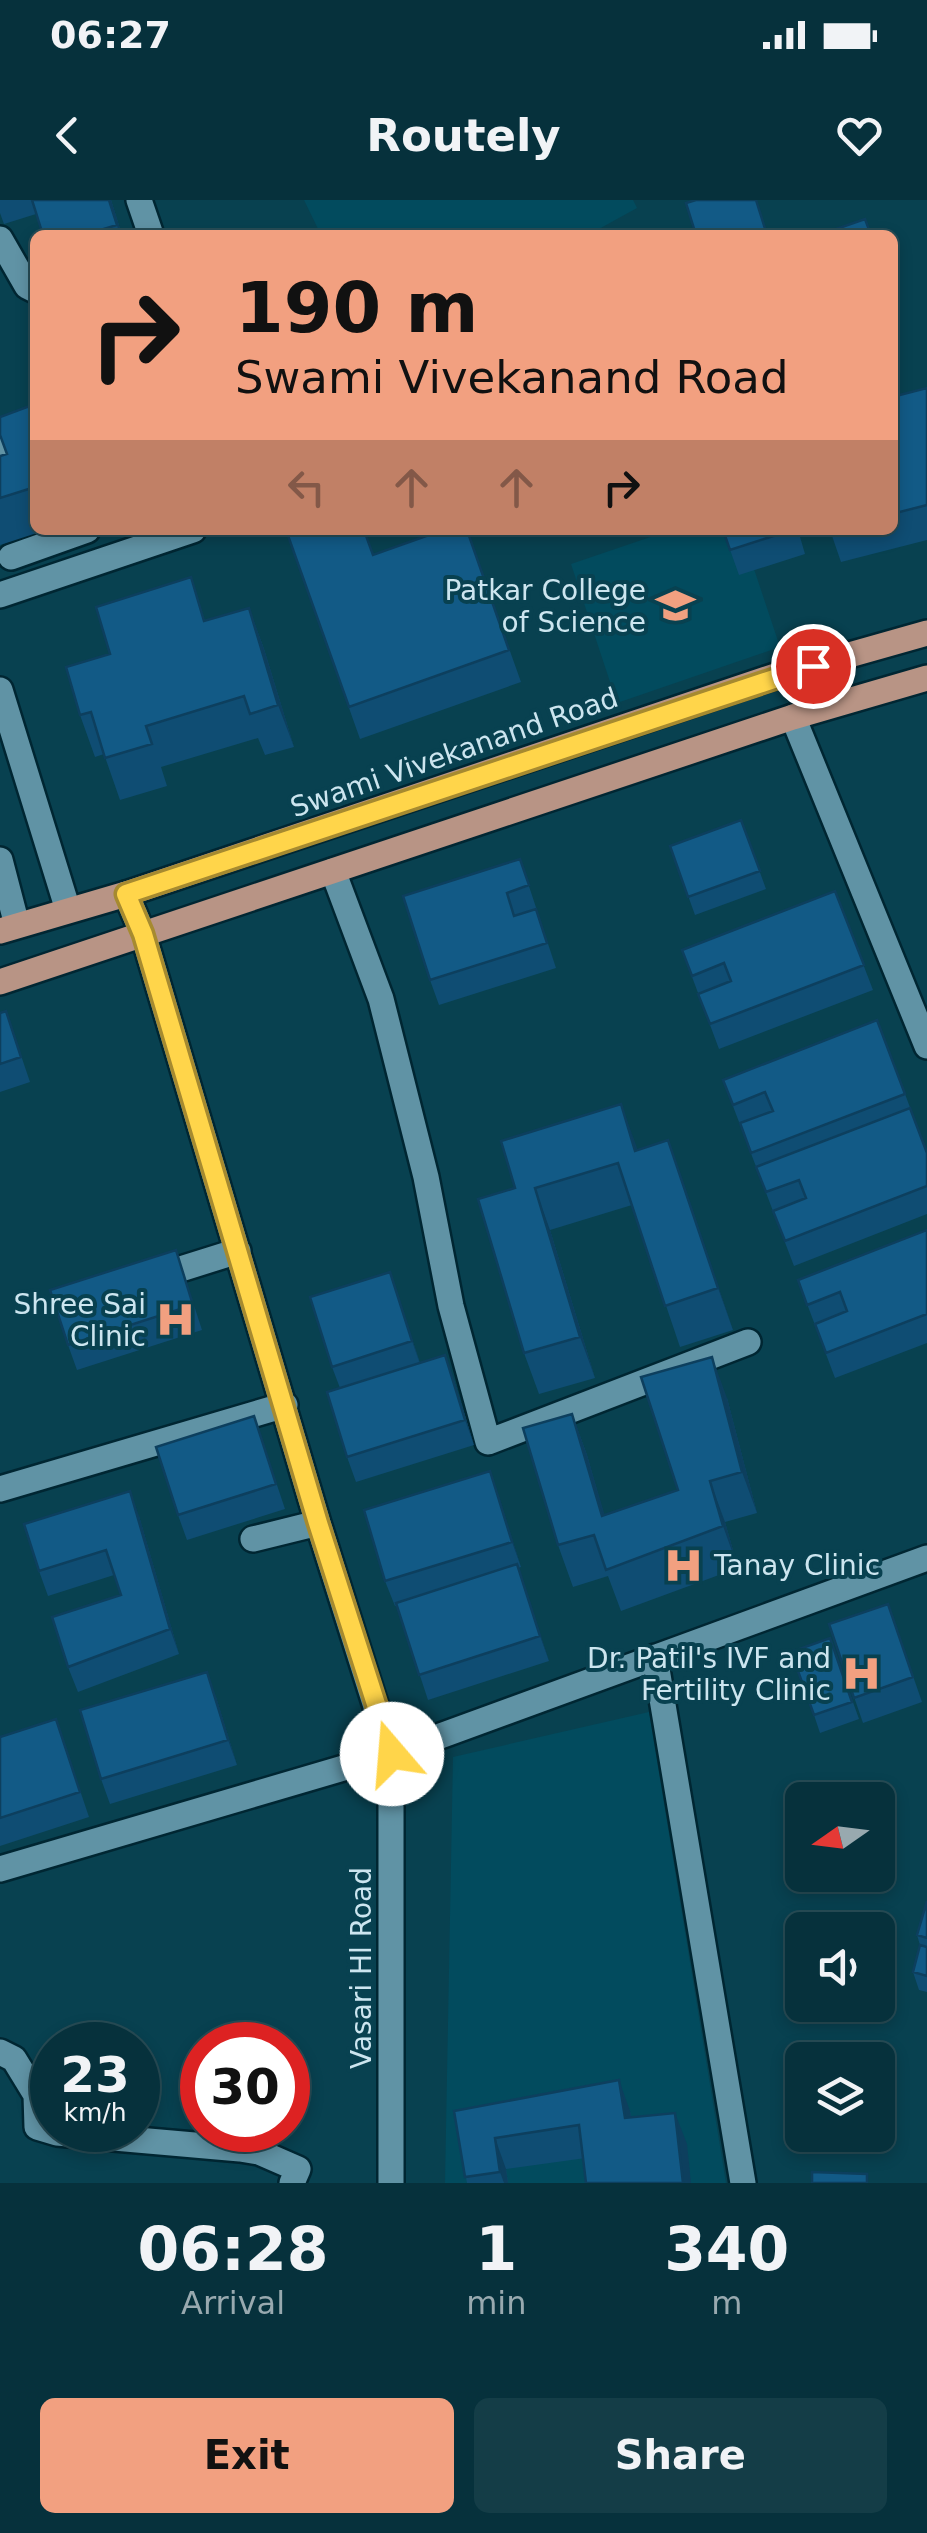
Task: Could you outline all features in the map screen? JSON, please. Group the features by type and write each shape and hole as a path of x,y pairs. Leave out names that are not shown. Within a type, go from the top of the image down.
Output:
{"main road":[{"name":"Swami Vivekanand Road","path":"9,928 126,894 774,676 927,633"},
{"path":"0,982 793,717 927,678"}],"street":[{"path":"139,200 149,230"},
{"path":"0,239 30,288"},
{"path":"0,448 30,438"},
{"path":"12,558 74,535"},
{"path":"0,595 178,535"},
{"path":"0,690 68,910"},
{"path":"793,717 927,1046"},
{"path":"0,860 9,928"},
{"path":"333,871 382,999 426,1177 451,1306 488,1442 748,1342"},
{"name":"Vasari Hl Road","path":"126,894 143,934 318,1523 392,1754 391,2183"},
{"path":"133,1284 238,1251"},
{"path":"0,1489 285,1405"},
{"path":"254,1539 318,1523"},
{"path":"0,1869 392,1754 927,1558"},
{"path":"656,1658 744,2183"},
{"path":"0,2052 14,2060 36,2096 37,2127 57,2133 259,2152 298,2170 292,2183"}],"shaded area":[{"path":"304,200 633,200 637,208 597,230 319,230"},
{"name":"Patkar College of Science","path":"656,535 743,535 780,647 617,703 571,564"},
{"path":"649,1712 726,2183 445,2183 453,1757"}],"building":[{"path":"32,200 109,200 117,225 100,230 41,230"},
{"path":"756,200 765,230 694,230 686,203"},
{"path":"865,219 869,230 833,230"},
{"path":"927,388 927,505 898,512 898,395"},
{"path":"30,406 30,489 0,498 0,456 7,454 0,435 0,417"},
{"path":"288,535 366,535 373,555 429,535 469,535 509,650 349,707"},
{"path":"725,535 776,535 730,550"},
{"path":"191,577 204,621 249,608 278,705 250,714 244,696 146,726 152,744 105,758 91,712 80,715 66,667 110,654 96,607"},
{"path":"741,820 760,871 688,897 670,846"},
{"path":"520,859 529,885 507,893 514,916 536,909 547,943 430,980 403,896"},
{"path":"835,891 864,965 710,1024 698,994 731,981 724,963 692,976 682,950"},
{"path":"6,1011 21,1057 0,1064 0,1013"},
{"path":"877,1020 905,1094 751,1153 740,1123 773,1111 765,1092 733,1105 723,1080"},
{"path":"621,1104 635,1151 668,1140 718,1288 665,1306 618,1163 535,1188 580,1337 524,1353 478,1199 515,1188 501,1141"},
{"path":"910,1108 927,1153 927,1186 785,1241 773,1211 806,1198 799,1180 766,1192 756,1167"},
{"path":"927,1230 927,1314 826,1353 815,1324 847,1311 840,1292 807,1305 798,1280"},
{"path":"176,1250 193,1305 68,1345 50,1290"},
{"path":"390,1272 412,1341 332,1367 310,1297"},
{"path":"445,1355 465,1420 347,1457 327,1392"},
{"path":"712,1357 742,1472 710,1481 723,1526 606,1570 594,1535 558,1545 523,1428 572,1414 602,1516 678,1490 641,1377"},
{"path":"254,1416 276,1484 178,1515 156,1447"},
{"path":"490,1471 512,1542 385,1581 364,1510"},
{"path":"130,1491 170,1629 68,1667 52,1617 121,1595 106,1550 39,1571 24,1524"},
{"path":"517,1564 540,1636 419,1675 396,1603"},
{"path":"888,1604 913,1677 854,1698 829,1624"},
{"path":"830,1638 852,1702 814,1715 791,1652"},
{"path":"207,1672 228,1740 101,1779 80,1710"},
{"path":"56,1719 80,1792 0,1818 0,1737"},
{"path":"927,1901 927,1938 917,1935"},
{"path":"920,1945 927,1947 927,1976 913,1972"},
{"path":"619,2080 625,2118 675,2113 683,2183 586,2183 579,2125 495,2138 500,2172 465,2177 454,2111"},
{"path":"812,2172 867,2174 867,2183 812,2183"}],"place":[{"name":"Patkar College of Science","path":"676,606"},
{"name":"Shree Sai Clinic","path":"176,1320"},
{"name":"Tanay Clinic","path":"684,1565"},
{"name":"Dr. Patil's IVF and Fertility Clinic","path":"861,1674"}],"route":[{"path":"392,1754 318,1523 143,934 126,894 813,666"}]}
